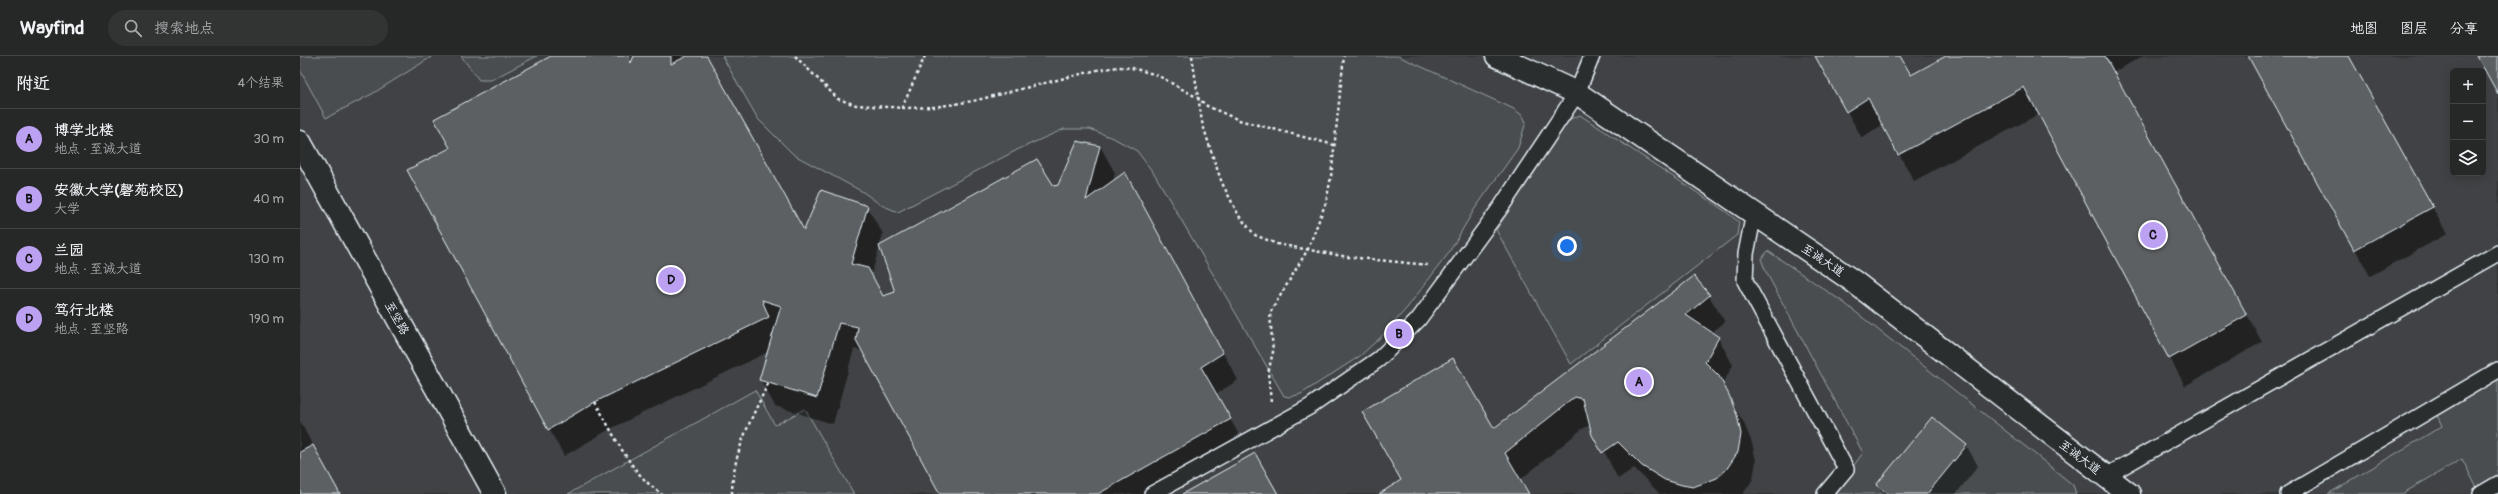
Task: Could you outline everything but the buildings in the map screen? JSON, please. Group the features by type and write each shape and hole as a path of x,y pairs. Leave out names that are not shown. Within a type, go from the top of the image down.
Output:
{"street":[{"name":"至诚大道","path":"1497,56 1577,92 1853,281 2129,494"},
{"name":"至坚路","path":"300,142 495,494"}],"lane":[{"path":"1152,494 1284,421 1347,383 1379,359 1418,320 1501,207 1577,92 1592,56"},
{"path":"1754,213 1746,254 1745,281 1846,469 1825,494"},
{"path":"2106,476 2498,252"},
{"path":"2288,494 2498,370"},
{"path":"2481,494 2498,484"}],"path":[{"path":"795,56 838,99 856,105 902,108 935,107 973,101 1064,78 1119,67 1157,75 1198,98 1207,106 1239,120 1334,145"},
{"path":"902,108 925,56"},
{"path":"1192,56 1202,122 1222,183 1239,216 1255,235 1277,244 1348,257 1456,268"},
{"path":"1284,421 1270,401 1268,373 1273,352 1270,313 1308,249 1326,202 1344,56"},
{"path":"732,494 740,449 750,420 769,382"},
{"path":"595,402 634,469 645,482 662,494"}],"shaded area":[{"path":"300,56 2498,56 2498,494 300,494"},
{"path":"300,56 433,56 372,94 326,118 300,70"},
{"path":"461,56 537,56 491,80 479,80"},
{"path":"722,56 1398,56 1514,109 1523,116 1526,122 1518,148 1474,210 1448,254 1407,308 1382,336 1360,356 1301,394 1290,397 1284,396 1155,175 1137,151 1115,139 1090,129 1064,129 1019,149 898,212 881,205 863,192 794,155 758,119"},
{"path":"1580,115 1725,211 1739,222 1737,235 1571,364 1496,230 1568,120"},
{"path":"1768,251 1843,302 2073,485 2076,494 1832,494 1863,453 1766,272 1761,259"},
{"path":"2498,374 2498,476 2477,488 2462,459 2402,494 2328,494 2442,426 2435,411"},
{"path":"755,390 775,425 805,409 854,494 568,494"}],"place":[{"name":"兰园","path":"2153,235"},
{"name":"笃行北楼","path":"671,280"},
{"name":"安徽大学(磬苑校区)","path":"1399,334"},
{"name":"博学北楼","path":"1639,382"}]}
